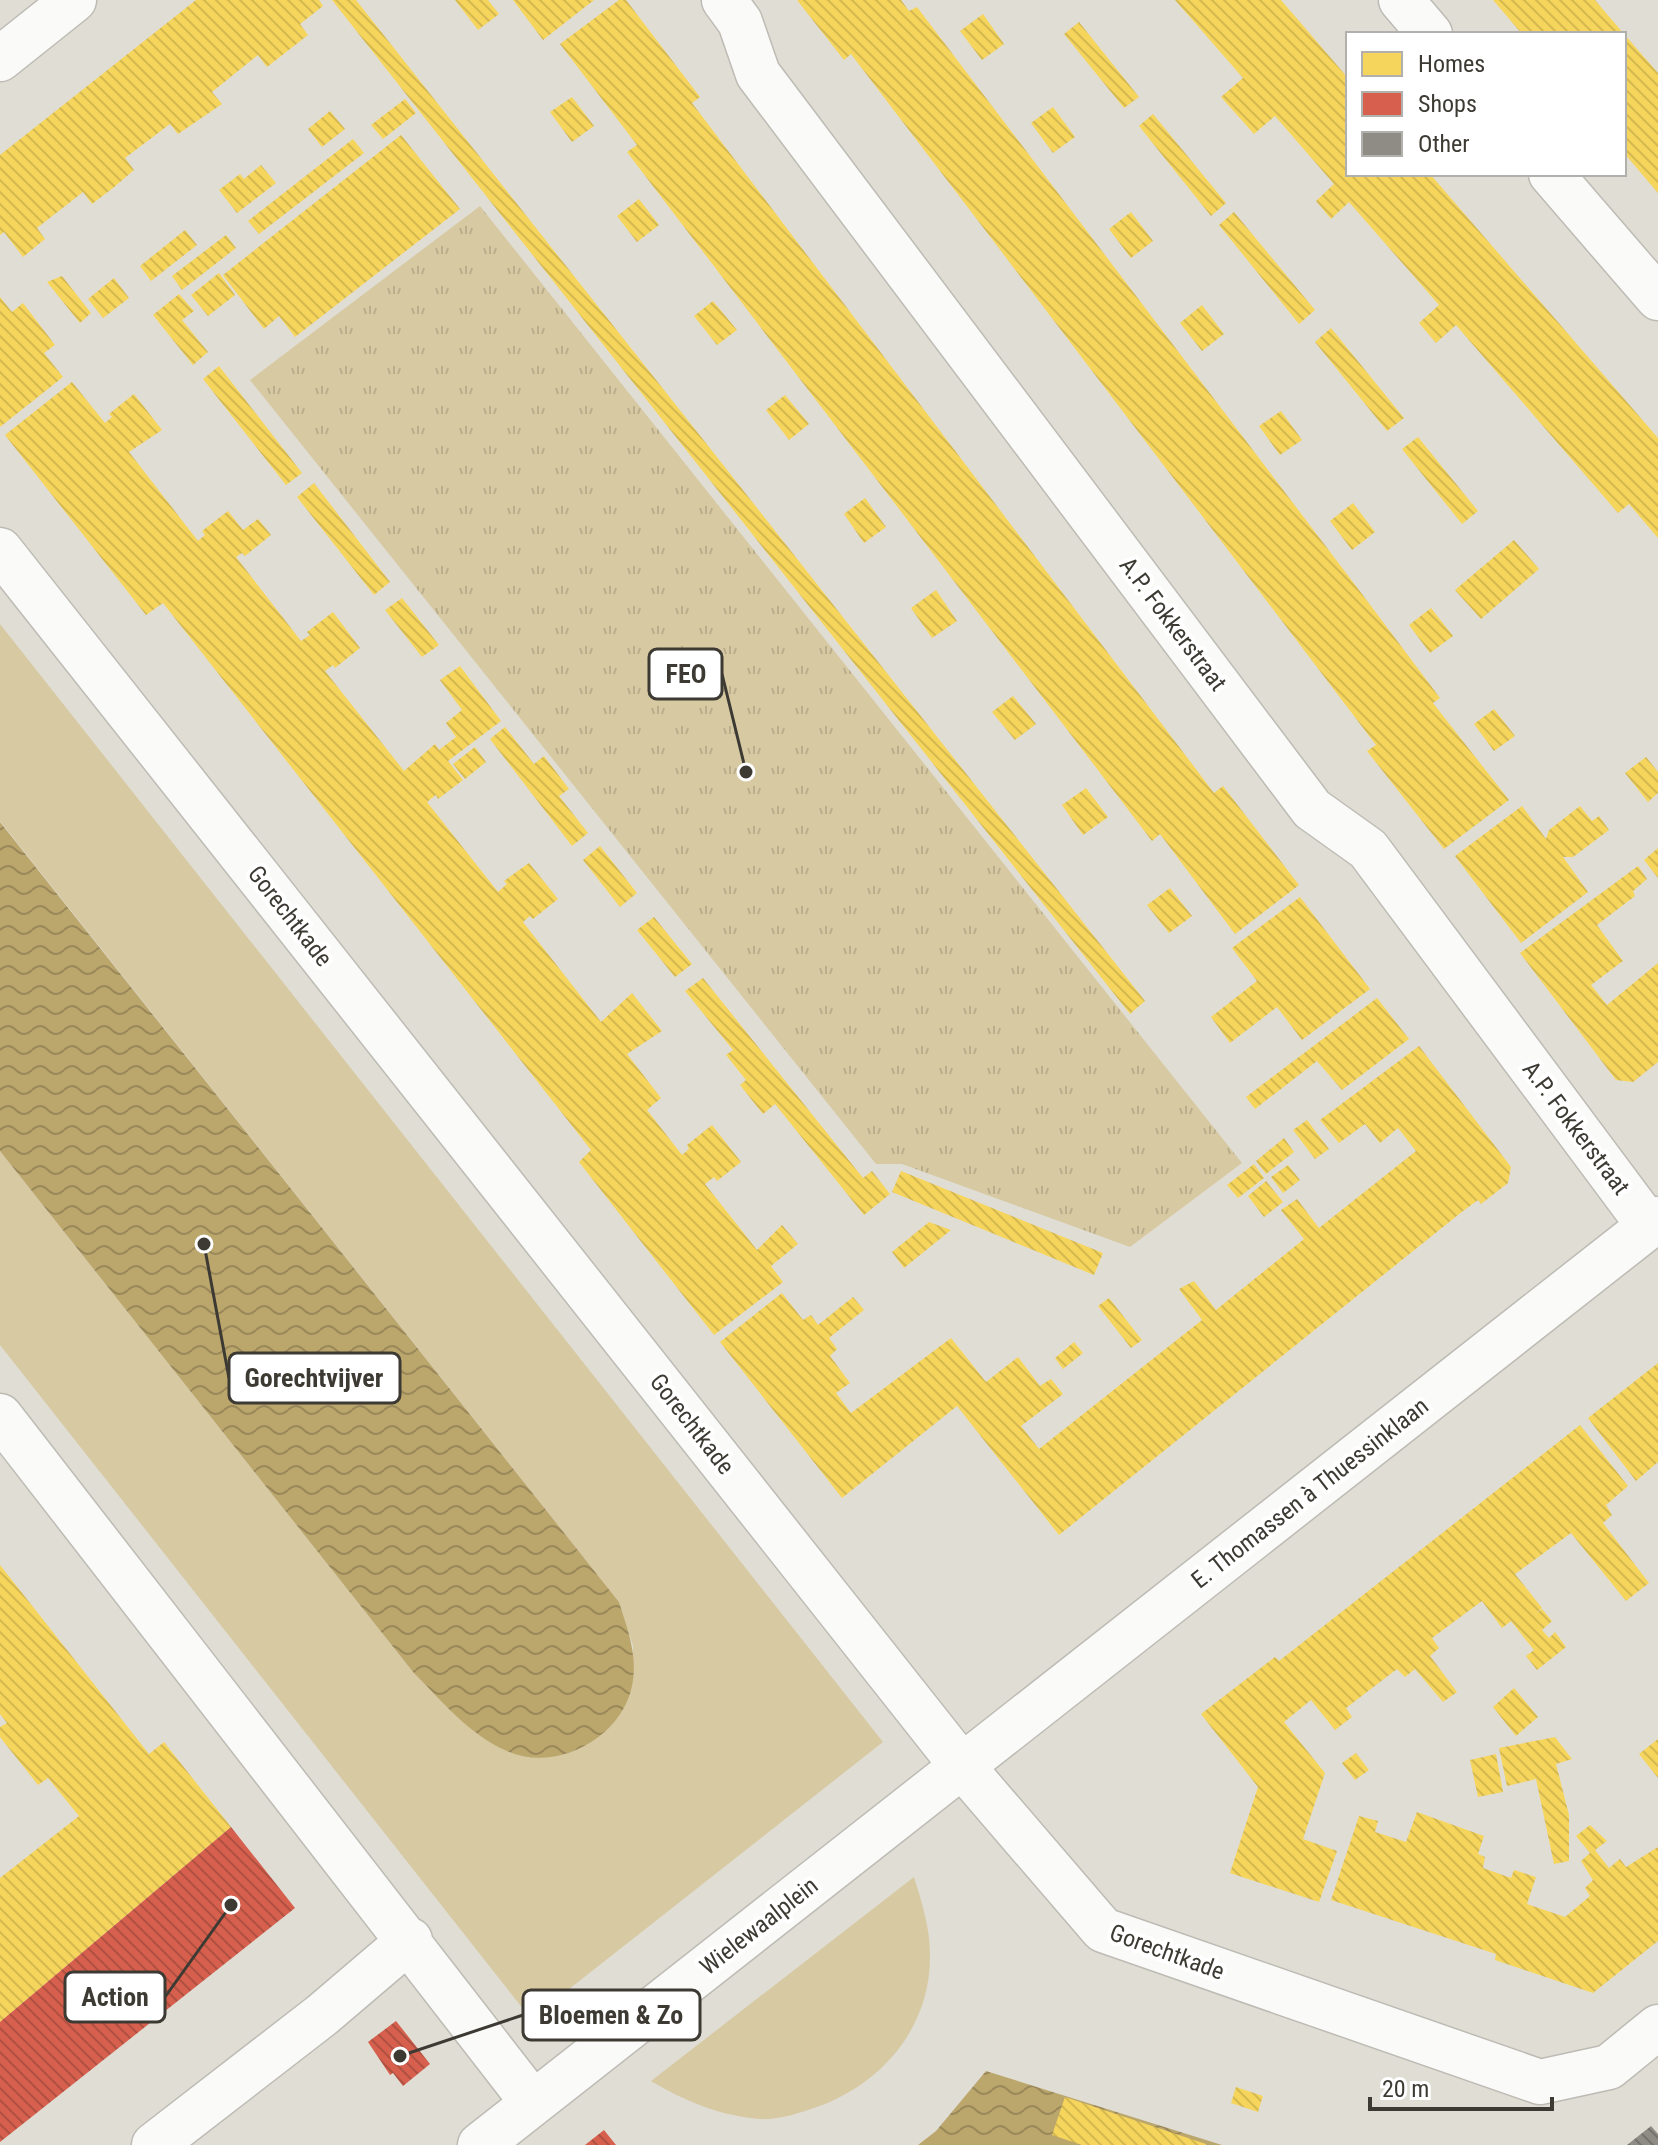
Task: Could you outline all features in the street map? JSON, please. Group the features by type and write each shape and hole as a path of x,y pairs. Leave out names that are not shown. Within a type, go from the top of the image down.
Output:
{"street":[{"path":"0,59 74,0"},
{"name":"A.P. Fokkerstraat","path":"724,0 740,22 758,74 1312,809 1368,849 1654,1223"},
{"path":"1401,0 1428,32"},
{"path":"1553,176 1658,298"},
{"name":"Gorechtkade","path":"0,550 962,1766 1103,1930 1540,2082 1609,2067 1658,2027"},
{"name":"E. Thomassen à Thuessinklaan","path":"962,1766 1654,1223"},
{"path":"0,1416 410,1940 533,2103"},
{"name":"Wielewaalplein","path":"480,2145 962,1766"},
{"path":"154,2145 322,2015 410,1940"}],"green space":[{"path":"480,206 1242,1163 1130,1247 902,1164 876,1164 250,380"},
{"path":"0,624 883,1742 531,2019 0,1345 0,1151 413,1672 632,1687 633,1646 619,1602 0,821"},
{"path":"914,1877 929,1935 928,1983 910,2032 877,2072 833,2100 796,2114 766,2119 717,2111 651,2081"}],"water":[{"path":"0,822 619,1602 633,1654 632,1686 615,1722 583,1747 545,1758 526,1757 507,1751 480,1736 445,1705 413,1672 0,1151"},
{"path":"986,2071 1222,2145 918,2145 936,2131"}],"building: Homes":[{"path":"196,0 319,0 323,6 300,24 308,35 267,67 258,55 212,92 222,104 178,134 170,124 125,158 134,170 113,188 92,204 83,192 37,228 45,239 23,257 4,232 0,235 0,155"},
{"path":"332,0 356,0 713,452 1145,1001 1130,1014"},
{"path":"455,0 488,0 499,14 478,30"},
{"path":"513,0 594,0 543,40"},
{"path":"619,0 626,0 700,97 692,103 1214,793 1223,786 1299,885 1235,934 1160,834 1152,841 627,152 637,145 560,44"},
{"path":"797,0 901,0 909,11 917,7 1440,698 1433,703 1509,800 1444,849 1367,751 1376,745 851,54 844,60"},
{"path":"1175,0 1281,0 1346,76 1346,176 1432,176 1658,438 1658,538 1629,504 1618,513 1456,325 1436,343 1419,323 1439,305 1349,202 1331,219 1316,201 1334,184 1275,116 1254,134 1221,97 1243,78"},
{"path":"1493,0 1595,0 1622,32 1520,32"},
{"path":"983,14 1004,44 982,60 960,31"},
{"path":"1079,22 1139,97 1124,108 1064,34"},
{"path":"1626,36 1658,73 1658,193 1626,155"},
{"path":"572,97 594,126 572,142 550,112"},
{"path":"405,99 416,113 383,139 371,125"},
{"path":"1053,107 1075,137 1053,153 1031,123"},
{"path":"330,111 345,129 322,147 308,129"},
{"path":"1153,114 1226,203 1211,216 1139,126"},
{"path":"401,135 460,209 295,337 279,316 264,329 223,275"},
{"path":"353,139 364,153 259,234 248,221"},
{"path":"261,165 276,183 237,213 219,190 240,174 244,179"},
{"path":"639,199 659,225 637,242 617,216"},
{"path":"1131,212 1153,241 1131,258 1109,229"},
{"path":"1234,212 1315,310 1299,324 1219,225"},
{"path":"185,230 197,245 151,281 140,266"},
{"path":"226,235 236,248 182,290 172,276"},
{"path":"219,273 235,295 208,316 191,295"},
{"path":"62,276 91,313 80,323 47,282"},
{"path":"114,278 129,298 103,318 88,299"},
{"path":"179,294 194,311 182,320 208,352 193,365 153,315"},
{"path":"0,297 12,312 23,303 55,345 44,353 63,377 0,427"},
{"path":"713,301 737,330 717,345 694,316"},
{"path":"1202,305 1224,334 1202,351 1180,323"},
{"path":"1331,328 1404,418 1387,431 1315,342"},
{"path":"219,366 302,473 286,485 203,379"},
{"path":"72,382 105,423 112,417 109,414 134,394 162,430 129,452 198,541 205,535 202,531 228,511 243,530 258,519 271,535 245,556 242,553 236,557 301,641 310,635 307,632 333,612 360,648 335,668 333,665 325,671 404,771 435,744 439,750 456,737 446,723 462,710 440,680 460,666 501,721 448,761 463,780 438,799 436,795 427,802 498,892 507,884 504,881 529,863 558,899 533,919 530,916 523,922 601,1022 632,993 662,1031 627,1054 661,1098 647,1110 682,1155 689,1149 687,1145 712,1125 741,1162 717,1181 714,1177 705,1184 757,1250 782,1225 798,1244 771,1266 783,1282 714,1335 579,1162 591,1150 163,603 146,615 5,435"},
{"path":"785,395 809,424 789,440 766,410"},
{"path":"1281,411 1302,440 1280,455 1259,426"},
{"path":"1418,437 1478,511 1462,524 1402,449"},
{"path":"314,483 390,582 374,595 297,497"},
{"path":"865,498 886,527 864,543 844,514"},
{"path":"1353,503 1375,532 1352,550 1330,521"},
{"path":"1514,540 1539,569 1481,619 1455,590"},
{"path":"936,590 957,621 932,638 911,608"},
{"path":"402,598 439,645 422,657 385,610"},
{"path":"1431,608 1453,636 1430,653 1409,625"},
{"path":"1013,696 1036,724 1015,740 992,712"},
{"path":"1494,709 1515,736 1494,751 1474,724"},
{"path":"505,727 534,764 544,756 569,789 559,796 588,833 572,846 490,739"},
{"path":"475,747 486,762 465,779 453,764"},
{"path":"1646,757 1658,772 1658,793 1648,802 1625,773"},
{"path":"1086,788 1108,817 1083,835 1062,805"},
{"path":"1522,806 1546,839 1549,830 1580,806 1592,821 1599,816 1609,830 1573,857 1563,857 1588,892 1521,943 1455,856"},
{"path":"600,846 637,893 620,907 583,860"},
{"path":"1658,848 1658,878 1644,860"},
{"path":"1638,866 1647,879 1633,891 1635,896 1597,925 1623,961 1591,985 1607,1005 1658,963 1658,1062 1633,1082 1616,1080 1520,953"},
{"path":"1170,888 1192,916 1169,933 1147,905"},
{"path":"1300,897 1370,989 1302,1040 1277,1007 1230,1043 1211,1017 1257,981 1232,948"},
{"path":"654,917 692,964 675,977 637,930"},
{"path":"703,978 863,1178 872,1171 890,1194 864,1215 775,1104 763,1114 740,1085 746,1080 726,1055 733,1050 685,991"},
{"path":"1377,998 1409,1039 1342,1090 1317,1061 1255,1109 1246,1097"},
{"path":"1419,1046 1511,1167 1508,1183 1481,1204 1478,1200 1463,1211 1059,1535 957,1406 842,1498 720,1342 782,1293 803,1320 811,1315 818,1325 853,1297 864,1310 829,1338 837,1349 830,1356 850,1383 836,1393 851,1413 951,1338 986,1382 1018,1357 1040,1386 1051,1379 1063,1394 1021,1426 1039,1449 1202,1320 1179,1289 1194,1281 1216,1310 1304,1239 1281,1210 1297,1199 1319,1228 1416,1151 1398,1128 1380,1143 1365,1124 1339,1143 1320,1120"},
{"path":"1307,1120 1329,1149 1315,1159 1293,1130"},
{"path":"1284,1138 1294,1152 1266,1174 1256,1161"},
{"path":"1254,1164 1264,1178 1238,1198 1227,1185"},
{"path":"1288,1165 1300,1180 1283,1193 1271,1177"},
{"path":"901,1171 1103,1253 1094,1275 892,1192"},
{"path":"1266,1181 1283,1202 1264,1217 1248,1196"},
{"path":"929,1222 951,1230 904,1268 892,1252"},
{"path":"1109,1298 1142,1340 1131,1348 1098,1306"},
{"path":"1074,1342 1083,1353 1063,1369 1055,1358"},
{"path":"1658,1363 1658,1462 1636,1481 1588,1418"},
{"path":"1580,1425 1628,1486 1606,1505 1612,1515 1603,1523 1649,1583 1626,1601 1571,1533 1515,1574 1542,1608 1535,1614 1542,1609 1552,1621 1542,1630 1549,1638 1555,1632 1566,1647 1537,1670 1526,1656 1534,1650 1511,1621 1502,1628 1482,1601 1432,1638 1439,1648 1430,1656 1457,1692 1443,1702 1415,1669 1405,1677 1397,1669 1346,1708 1352,1717 1335,1730 1311,1700 1284,1722 1325,1773 1303,1839 1337,1851 1319,1902 1230,1873 1258,1787 1201,1714 1275,1657 1279,1661"},
{"path":"0,1565 149,1754 164,1742 231,1827 0,2022 0,1878 79,1816 48,1778 38,1785 0,1737 0,1727 7,1723 0,1714"},
{"path":"1514,1688 1538,1717 1516,1736 1493,1707"},
{"path":"1555,1737 1572,1759 1556,1764 1569,1815 1569,1861 1554,1864 1536,1779 1507,1786 1499,1748"},
{"path":"1658,1739 1658,1778 1639,1754"},
{"path":"1356,1753 1369,1770 1355,1780 1342,1763"},
{"path":"1496,1754 1503,1792 1478,1797 1470,1760"},
{"path":"1417,1812 1484,1836 1478,1854 1485,1857 1483,1868 1511,1878 1514,1870 1536,1877 1527,1904 1565,1917 1590,1896 1585,1888 1593,1880 1581,1861 1590,1853 1576,1836 1590,1825 1607,1841 1595,1850 1609,1868 1620,1859 1626,1867 1658,1847 1658,1941 1593,1993 1495,1960 1496,1954 1331,1900 1359,1816 1378,1821 1375,1832 1406,1842"},
{"path":"1236,2087 1263,2096 1258,2112 1231,2103"},
{"path":"1065,2097 1206,2145 1082,2145 1052,2135"}],"building: Shops":[{"path":"231,1827 295,1908 0,2142 0,2022"},
{"path":"396,2021 430,2064 403,2086 393,2073 390,2075 368,2042"},
{"path":"604,2130 616,2145 585,2145"}],"building: Other":[{"path":"1651,2126 1658,2134 1658,2145 1627,2145"}],"place":[{"name":"FEO","path":"746,772"},
{"name":"Gorechtvijver","path":"204,1244"},
{"name":"Action","path":"231,1905"},
{"name":"Bloemen & Zo","path":"400,2056"}]}
